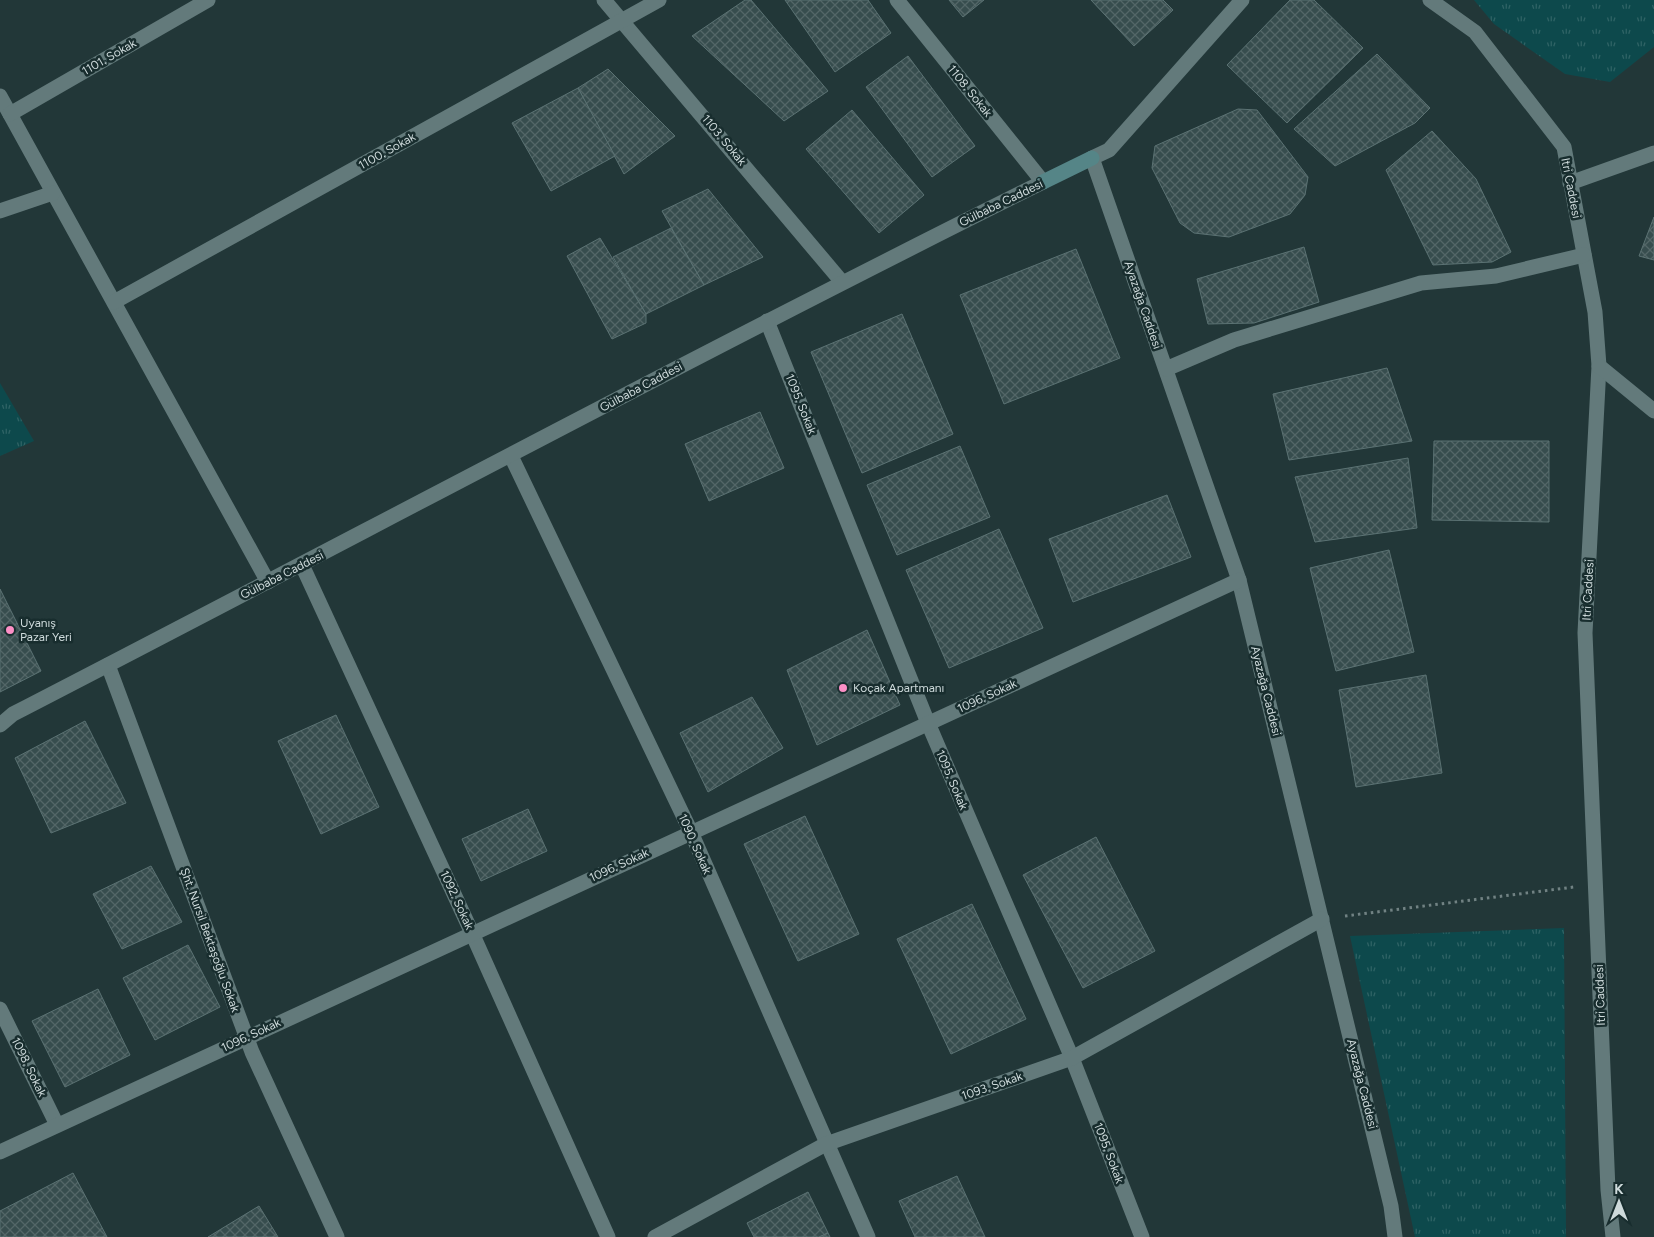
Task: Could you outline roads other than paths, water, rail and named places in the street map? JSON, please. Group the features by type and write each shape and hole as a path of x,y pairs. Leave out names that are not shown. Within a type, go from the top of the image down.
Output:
{"street":[{"name":"1101. Sokak","path":"10,114 208,0"},
{"name":"1103. Sokak","path":"604,0 623,20 842,282"},
{"name":"1100. Sokak","path":"114,302 659,0"},
{"name":"1108. Sokak","path":"897,0 1042,182"},
{"name":"Gülbaba Caddesi","path":"0,726 13,714 511,456 767,320 1109,150 1242,0"},
{"name":"Itri Caddesi","path":"1430,0 1475,32 1564,147 1595,312 1599,366 1585,633 1608,1190 1613,1237"},
{"path":"0,96 268,582"},
{"path":"1570,183 1654,152"},
{"name":"Ayazağa Caddesi","path":"1092,158 1239,580 1391,1206 1394,1237"},
{"path":"0,211 54,193"},
{"path":"1166,369 1234,340 1421,283 1496,276 1584,255"},
{"name":"1095. Sokak","path":"767,320 928,723 1072,1058 1142,1237"},
{"path":"1599,366 1654,411"},
{"name":"1090. Sokak","path":"511,456 691,832 868,1237"},
{"name":"1092. Sokak","path":"302,565 472,933 608,1237"},
{"name":"1096. Sokak","path":"0,1152 1239,580"},
{"name":"Şht. Nursil Bektaşoğlu Sokak","path":"108,665 246,1037 337,1237"},
{"name":"1093. Sokak","path":"655,1237 826,1144 1072,1058 1322,919"},
{"name":"1098. Sokak","path":"0,1010 57,1126"}],"place":[{"name":"Uyanış Pazar Yeri","path":"10,630"},
{"name":"Koçak Apartmanı","path":"843,688"}]}
